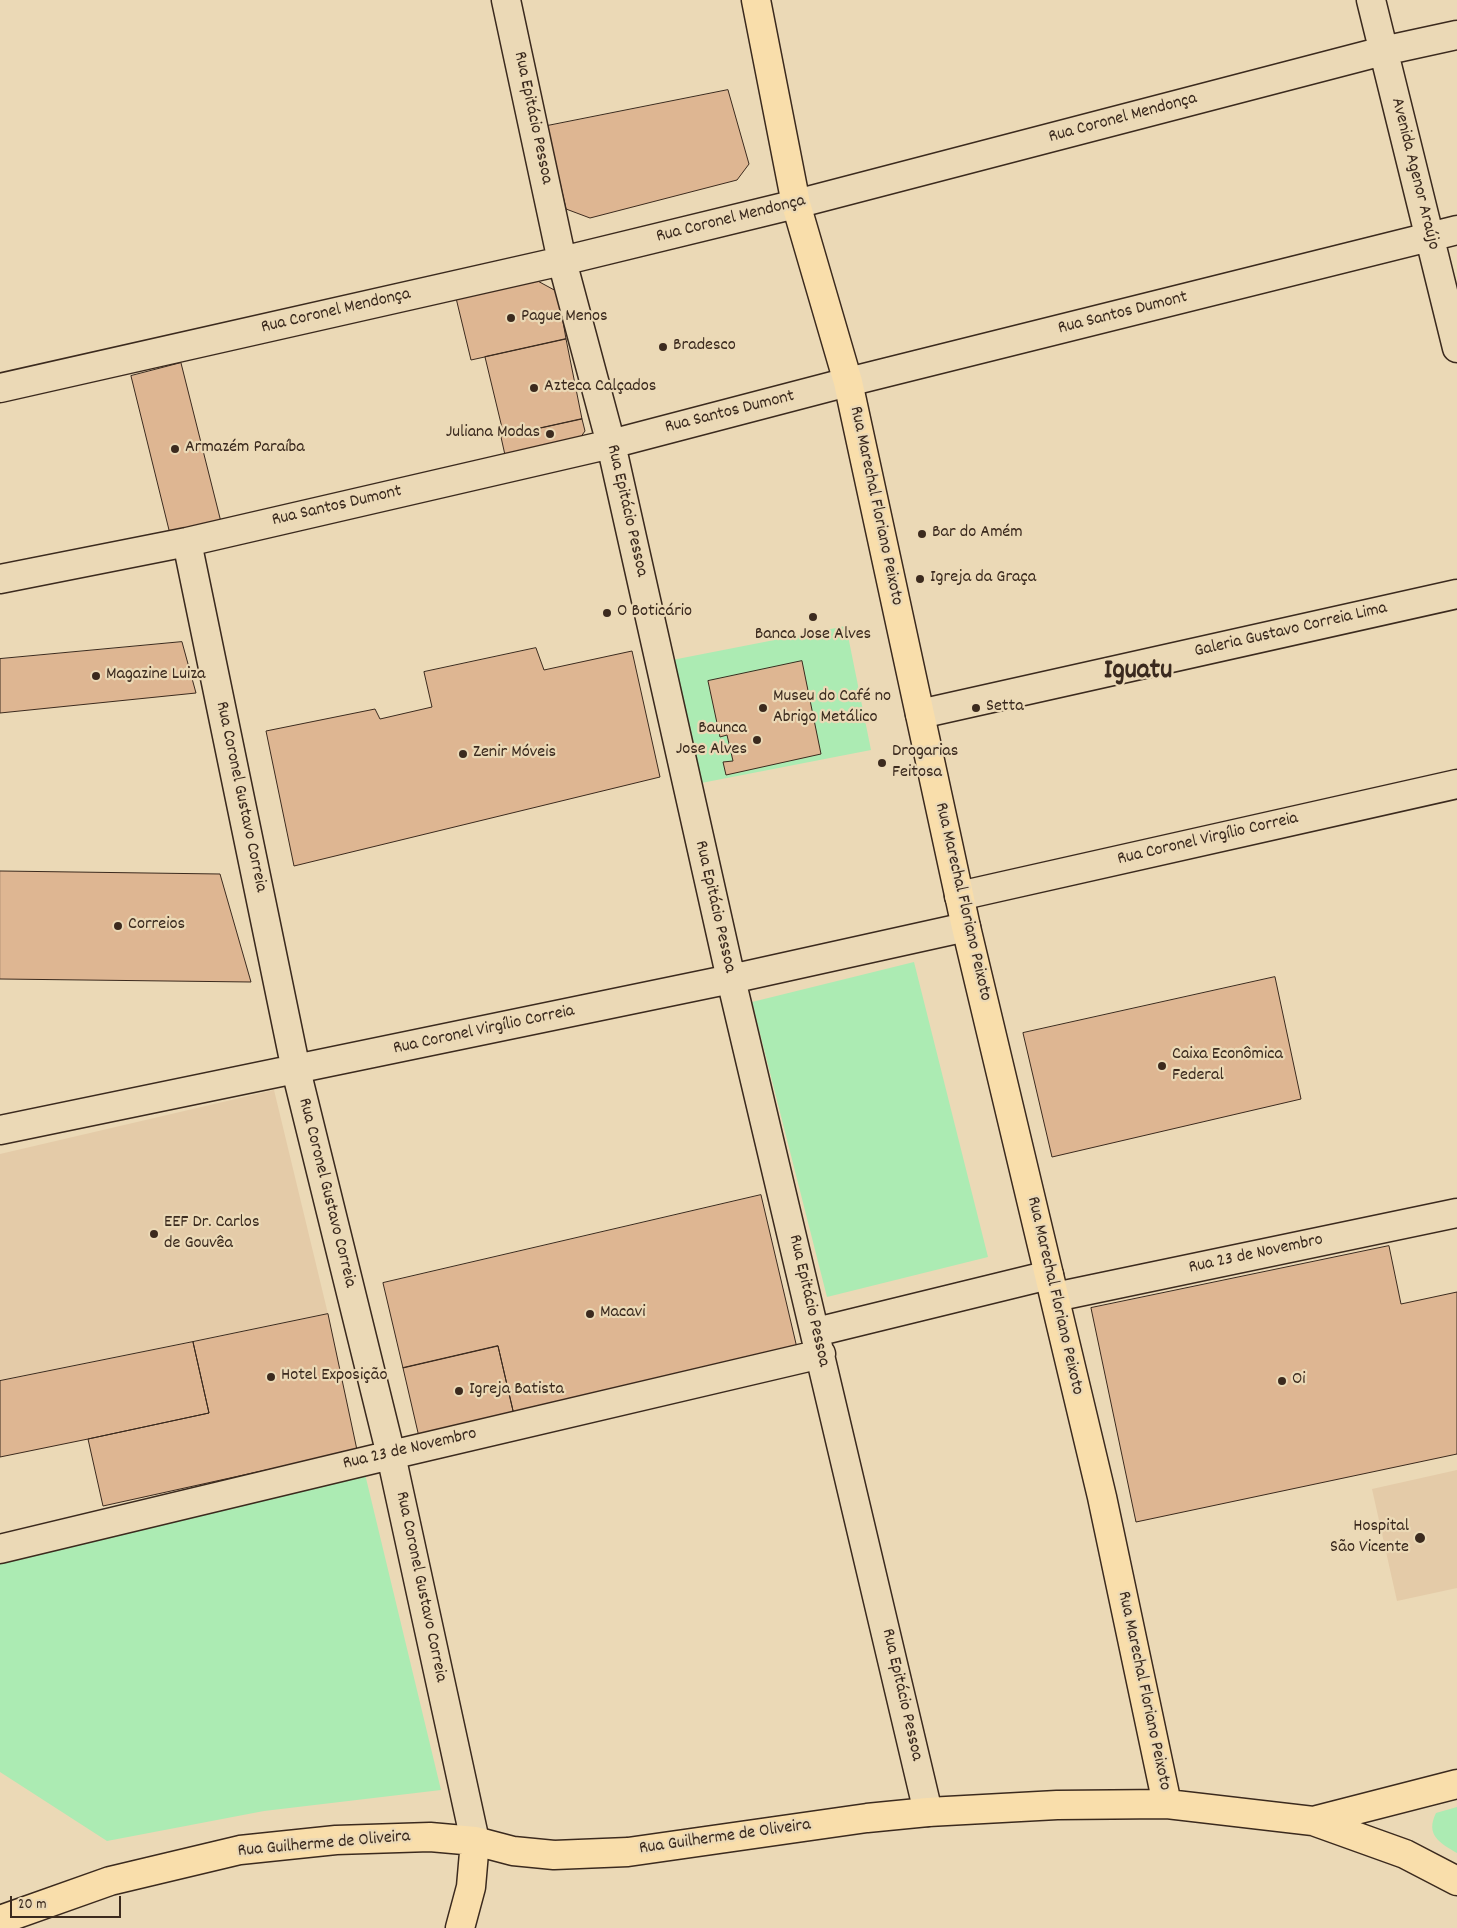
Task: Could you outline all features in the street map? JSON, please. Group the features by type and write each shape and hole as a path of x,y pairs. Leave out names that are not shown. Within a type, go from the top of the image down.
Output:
{"main road":[{"name":"Rua Marechal Floriano Peixoto","path":"756,0 796,204 848,382 959,896 1104,1507 1167,1804"},
{"name":"Rua Guilherme de Oliveira","path":"0,1920 110,1881 240,1850 336,1840 430,1837 475,1841 513,1851 554,1855 628,1852 867,1818 928,1812 1057,1805 1167,1804 1313,1821 1457,1784"},
{"path":"1313,1821 1405,1854 1457,1881"},
{"path":"460,1928 471,1887 475,1841"}],"street":[{"name":"Rua Epitácio Pessoa","path":"506,0 562,261 611,444 731,980 928,1812"},
{"name":"Avenida Agenor Araújo","path":"1371,0 1457,348"},
{"name":"Rua Coronel Mendonça","path":"0,388 562,261 796,204 1383,51 1457,34"},
{"name":"Rua Santos Dumont","path":"0,579 187,542 611,444 848,382 1457,230"},
{"name":"Rua Coronel Gustavo Correia","path":"187,542 296,1070 391,1454 475,1841"},
{"name":"Galeria Gustavo Correia Lima","path":"920,714 1457,594"},
{"name":"Rua Coronel Virgílio Correia","path":"959,896 1457,784"},
{"name":"Rua Coronel Virgílio Correia","path":"0,1130 731,980 966,927"},
{"name":"Rua 23 de Novembro","path":"0,1549 391,1454 818,1343 1052,1286 1457,1213"}],"shaded area":[{"name":"EEF Dr. Carlos de Gouvêa","path":"274,1090 328,1314 0,1381 0,1154"},
{"name":"Hospital São Vicente","path":"1457,1470 1457,1588 1397,1601 1372,1489"}],"green space":[{"path":"846,626 871,750 691,785 667,661"},
{"path":"914,962 988,1257 827,1297 752,1002"},
{"path":"365,1474 441,1790 264,1811 107,1841 0,1772 0,1563"},
{"path":"1457,1807 1457,1853 1436,1838 1432,1827 1436,1813"}],"building":[{"path":"728,90 749,164 737,180 590,218 566,209 547,126"},
{"name":"Pague Menos","path":"534,279 558,292 566,339 471,360 456,298"},
{"name":"Azteca Calçados","path":"566,339 582,419 504,436 485,357"},
{"name":"Armazém Paraíba","path":"181,363 221,522 170,534 131,376"},
{"name":"Juliana Modas","path":"582,419 585,431 580,438 505,455 501,437"},
{"name":"Magazine Luiza","path":"182,642 196,693 0,713 0,659"},
{"name":"Zenir Móveis","path":"536,648 544,670 632,651 660,777 294,866 266,731 375,709 380,719 432,707 424,672"},
{"name":"Museu do Café no Abrigo Metálico","path":"802,661 821,754 726,775 723,762 733,761 727,735 720,737 708,681"},
{"name":"Correios","path":"0,871 220,874 251,982 0,979"},
{"name":"Caixa Econômica Federal","path":"1275,977 1301,1099 1052,1157 1023,1033"},
{"name":"Macavi","path":"761,1195 797,1348 514,1415 498,1346 403,1368 383,1283"},
{"name":"Oi","path":"1389,1246 1401,1304 1457,1292 1457,1454 1136,1522 1091,1308"},
{"name":"Hotel Exposição","path":"328,1314 357,1450 103,1506 88,1439 209,1413 193,1342"},
{"path":"193,1342 209,1413 0,1457 0,1381"},
{"name":"Igreja Batista","path":"498,1346 514,1415 419,1437 403,1368"}],"place":[{"name":"Pague Menos","path":"511,318"},
{"name":"Bradesco","path":"663,347"},
{"name":"Azteca Calçados","path":"534,388"},
{"name":"Juliana Modas","path":"550,434"},
{"name":"Armazém Paraíba","path":"175,449"},
{"name":"Bar do Amém","path":"922,534"},
{"name":"Igreja da Graça","path":"920,579"},
{"name":"O Boticário","path":"607,613"},
{"name":"Banca Jose Alves","path":"813,617"},
{"name":"Magazine Luiza","path":"96,676"},
{"name":"Museu do Café no Abrigo Metálico","path":"763,708"},
{"name":"Setta","path":"976,708"},
{"name":"Baunca Jose Alves","path":"757,740"},
{"name":"Zenir Móveis","path":"463,754"},
{"name":"Drogarias Feitosa","path":"882,763"},
{"name":"Correios","path":"118,926"},
{"name":"Caixa Econômica Federal","path":"1162,1066"},
{"name":"EEF Dr. Carlos de Gouvêa","path":"154,1234"},
{"name":"Macavi","path":"590,1314"},
{"name":"Hotel Exposição","path":"271,1377"},
{"name":"Oi","path":"1282,1381"},
{"name":"Igreja Batista","path":"459,1391"},
{"name":"Hospital São Vicente","path":"1420,1538"}],"district":[{"name":"Iguatu","path":"1138,673"}]}
